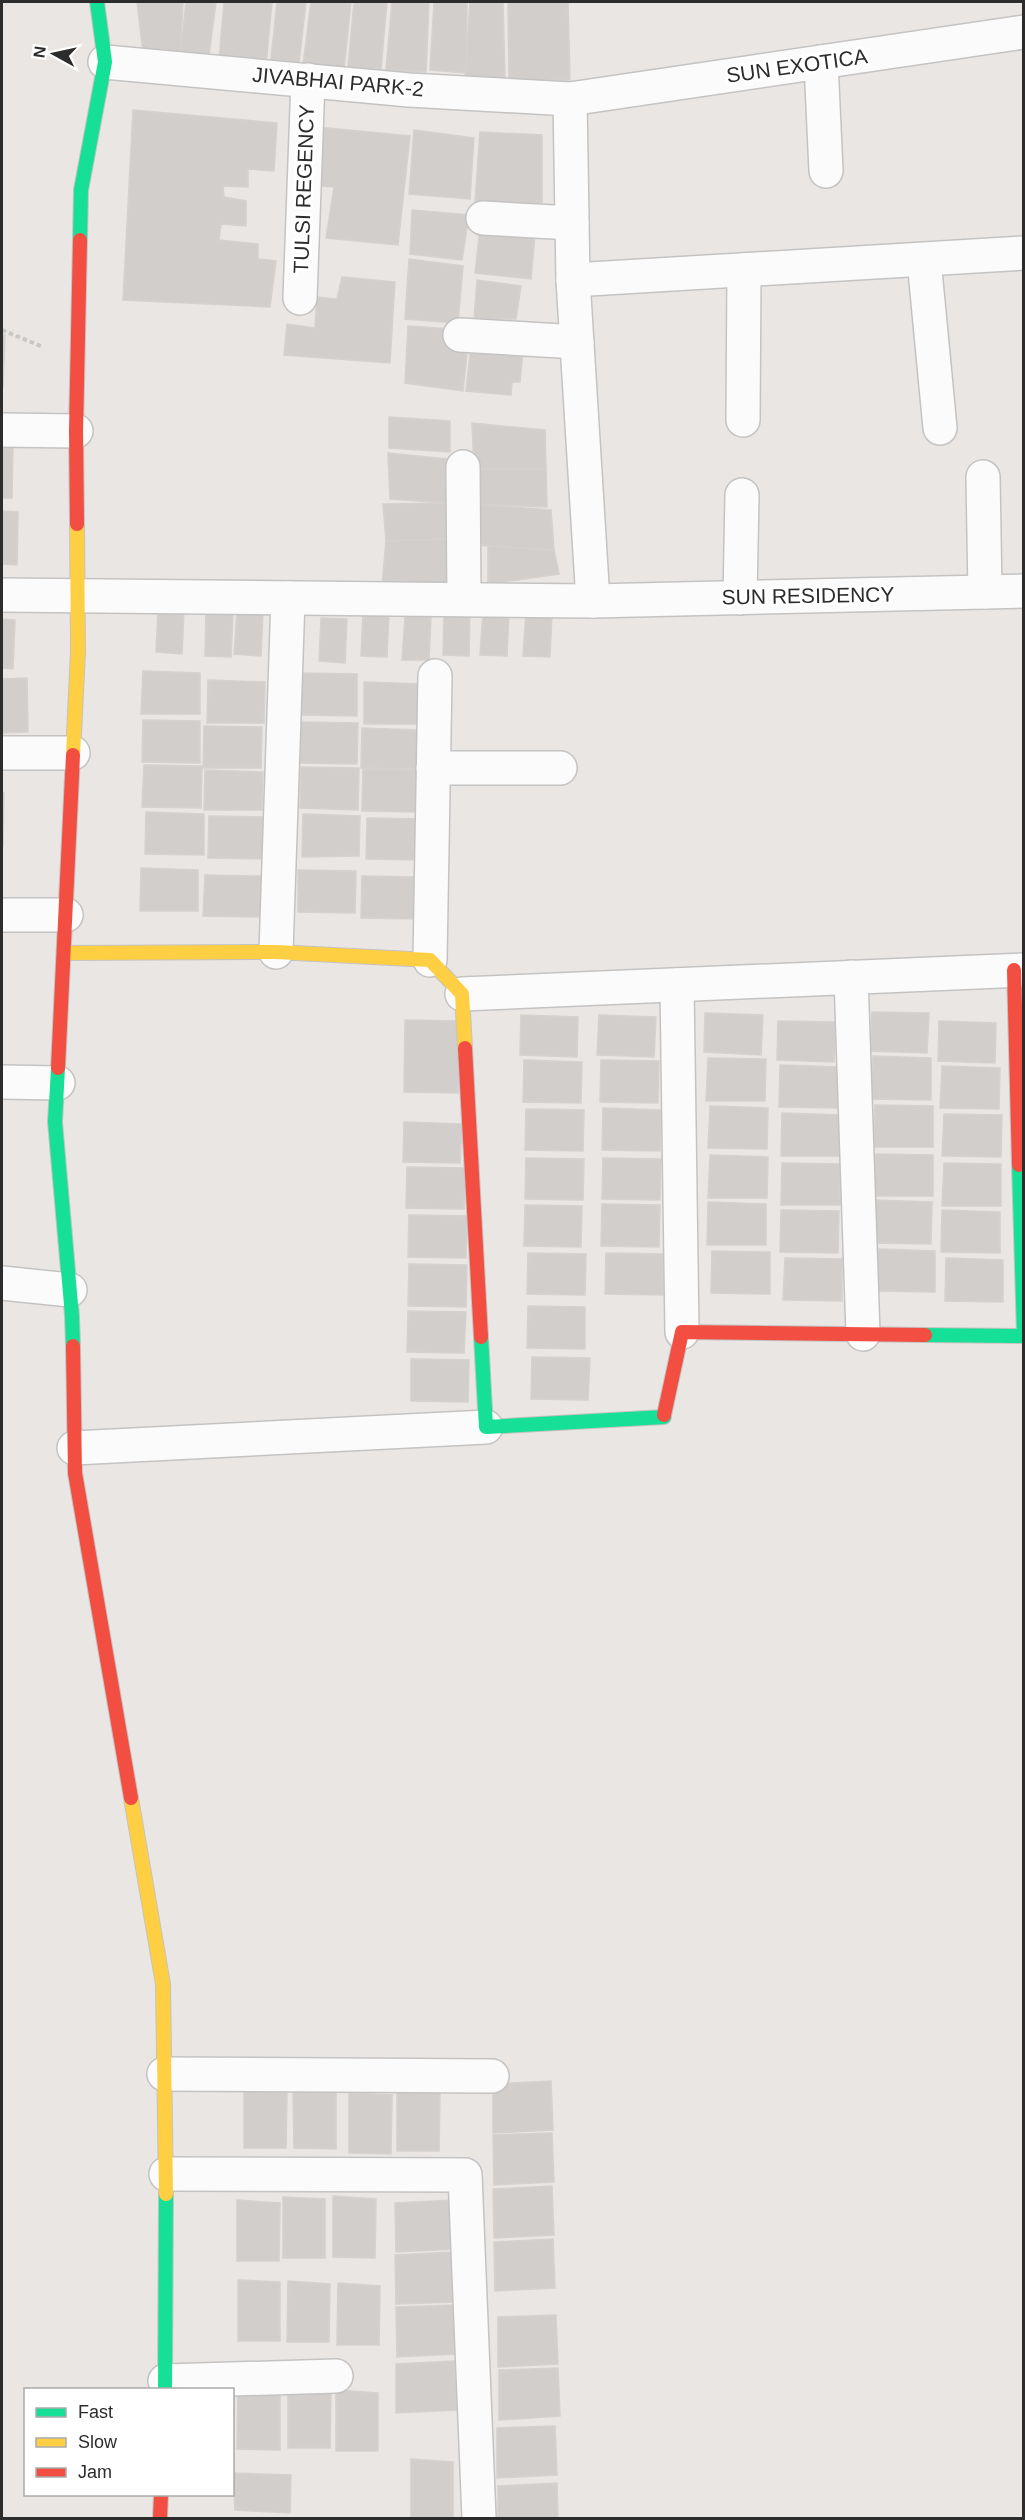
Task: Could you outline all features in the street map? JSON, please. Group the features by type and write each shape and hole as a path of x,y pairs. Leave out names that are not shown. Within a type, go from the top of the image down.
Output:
{"street":[{"path":"97,2 105,62 81,190 76,430 78,651 55,1122 70,1290 75,1473 163,1984 166,2174 165,2385 336,2376"},
{"name":"SUN EXOTICA","path":"570,99 1023,33"},
{"name":"JIVABHAI PARK-2","path":"105,62 409,90 570,99"},
{"path":"821,62 826,171"},
{"name":"TULSI REGENCY","path":"300,298 308,80"},
{"path":"570,99 573,280 593,601"},
{"path":"483,218 572,223"},
{"path":"573,280 1023,253"},
{"path":"924,260 940,428"},
{"path":"743,420 744,270"},
{"path":"460,335 577,342"},
{"path":"2,430 76,430"},
{"path":"463,467 464,599"},
{"path":"982,477 985,592"},
{"path":"740,598 742,495"},
{"name":"SUN RESIDENCY","path":"2,595 593,601 1023,591"},
{"path":"276,952 288,598"},
{"path":"430,960 435,676"},
{"path":"2,753 73,753"},
{"path":"434,768 560,768"},
{"path":"2,915 66,915"},
{"path":"64,953 276,952 430,960 462,994 486,1427"},
{"path":"462,994 1019,970 1023,1336 682,1332"},
{"path":"851,977 863,1334"},
{"path":"74,1448 664,1417 682,1332 677,985"},
{"path":"2,1082 58,1083"},
{"path":"2,1283 70,1290"},
{"path":"164,2074 492,2076"},
{"path":"166,2174 465,2175 479,2518"},
{"path":"160,2518 161,2496"}],"building":[{"path":"137,2 183,2 180,58 143,53"},
{"path":"186,2 216,2 208,63 180,58"},
{"path":"224,2 272,2 266,65 219,60"},
{"path":"277,2 306,2 299,63 271,59"},
{"path":"311,2 351,2 344,69 303,65"},
{"path":"354,2 387,2 381,69 348,67"},
{"path":"392,2 429,2 426,72 386,70"},
{"path":"434,2 467,2 466,73 430,70"},
{"path":"470,2 503,2 505,78 465,77"},
{"path":"508,2 568,2 570,80 509,80"},
{"path":"133,110 277,123 274,171 248,169 248,187 223,186 224,197 246,201 246,226 221,224 219,240 258,244 258,259 276,261 270,307 123,300"},
{"path":"317,127 410,136 398,245 326,238 334,187 310,185"},
{"path":"414,130 474,138 470,199 409,194"},
{"path":"480,132 542,135 542,204 475,201"},
{"path":"412,210 469,215 462,260 410,254"},
{"path":"480,228 535,234 531,279 475,273"},
{"path":"409,259 463,266 458,323 405,319"},
{"path":"342,277 395,282 390,363 284,355 287,324 315,328 317,297 337,299"},
{"path":"477,280 521,286 516,319 474,319"},
{"path":"408,326 452,329 469,336 463,391 405,383"},
{"path":"2,334 5,335 3,387 2,387"},
{"path":"472,336 524,340 520,382 512,382 511,395 466,391"},
{"path":"389,417 450,421 450,452 389,448"},
{"path":"472,423 545,430 546,469 474,469"},
{"path":"2,445 13,445 12,498 2,498"},
{"path":"388,453 447,459 447,503 390,499"},
{"path":"474,469 546,469 547,507 472,504"},
{"path":"447,503 449,539 386,541 383,504"},
{"path":"472,504 551,510 554,550 474,545"},
{"path":"2,511 18,512 17,565 2,564"},
{"path":"449,539 449,583 382,585 386,541"},
{"path":"488,546 554,550 559,574 488,584"},
{"path":"158,609 184,610 182,654 156,652"},
{"path":"237,611 263,612 261,656 234,654"},
{"path":"444,611 470,612 469,656 443,655"},
{"path":"206,612 233,613 231,657 205,656"},
{"path":"363,612 389,614 387,657 361,656"},
{"path":"483,612 509,613 507,656 480,655"},
{"path":"526,613 552,613 550,657 523,656"},
{"path":"405,616 431,617 429,660 402,660"},
{"path":"321,618 347,619 345,663 319,661"},
{"path":"2,619 15,620 13,669 2,668"},
{"path":"143,671 200,673 200,714 141,714"},
{"path":"300,673 357,674 357,716 299,715"},
{"path":"27,678 28,732 2,733 2,679"},
{"path":"208,680 265,682 264,723 207,723"},
{"path":"364,682 422,684 421,724 364,724"},
{"path":"143,720 200,721 200,763 142,762"},
{"path":"300,722 358,723 357,764 300,763"},
{"path":"204,726 262,727 261,768 203,768"},
{"path":"362,728 418,730 417,769 361,768"},
{"path":"144,765 202,766 201,808 142,807"},
{"path":"301,767 359,768 358,810 300,808"},
{"path":"363,769 420,770 419,812 362,811"},
{"path":"205,770 263,772 262,810 204,810"},
{"path":"2,793 4,793 3,846 2,846"},
{"path":"146,812 204,814 204,855 145,854"},
{"path":"303,814 360,816 359,856 302,857"},
{"path":"209,816 267,817 267,859 208,858"},
{"path":"367,818 424,819 423,860 366,859"},
{"path":"141,868 198,870 198,911 140,911"},
{"path":"298,870 356,871 355,913 298,912"},
{"path":"205,875 262,876 262,917 203,916"},
{"path":"362,876 419,877 419,919 361,918"},
{"path":"872,1012 929,1013 927,1053 870,1051"},
{"path":"705,1013 763,1015 761,1055 704,1052"},
{"path":"521,1015 578,1017 577,1057 520,1055"},
{"path":"599,1015 656,1017 654,1057 597,1055"},
{"path":"405,1020 460,1021 458,1093 404,1092"},
{"path":"778,1021 836,1022 834,1062 777,1060"},
{"path":"939,1021 996,1023 995,1063 938,1061"},
{"path":"873,1056 931,1058 931,1100 872,1099"},
{"path":"708,1058 766,1059 765,1101 706,1101"},
{"path":"524,1060 582,1062 581,1103 523,1102"},
{"path":"601,1060 659,1061 658,1103 600,1102"},
{"path":"780,1065 838,1067 838,1108 779,1107"},
{"path":"942,1066 1000,1068 999,1109 940,1108"},
{"path":"875,1105 933,1106 933,1147 874,1147"},
{"path":"710,1106 768,1108 767,1149 708,1148"},
{"path":"603,1108 661,1110 660,1151 602,1150"},
{"path":"526,1109 584,1110 583,1151 525,1150"},
{"path":"782,1113 840,1115 840,1156 781,1156"},
{"path":"944,1114 1002,1115 1001,1157 942,1156"},
{"path":"404,1122 462,1124 460,1163 403,1162"},
{"path":"876,1154 933,1155 933,1196 874,1196"},
{"path":"710,1155 768,1157 767,1198 708,1198"},
{"path":"526,1158 584,1159 583,1200 525,1199"},
{"path":"603,1158 661,1159 660,1200 602,1199"},
{"path":"782,1163 840,1164 840,1205 781,1205"},
{"path":"944,1163 1001,1164 1001,1206 942,1206"},
{"path":"407,1167 465,1168 464,1209 406,1208"},
{"path":"875,1200 932,1202 931,1244 873,1243"},
{"path":"708,1202 766,1204 766,1245 707,1245"},
{"path":"602,1204 660,1205 659,1247 601,1246"},
{"path":"525,1205 582,1206 581,1247 524,1246"},
{"path":"781,1210 839,1211 838,1253 780,1252"},
{"path":"942,1210 1000,1212 1000,1253 941,1252"},
{"path":"409,1215 467,1216 466,1258 408,1257"},
{"path":"878,1249 935,1251 935,1292 876,1291"},
{"path":"712,1251 770,1252 770,1294 711,1293"},
{"path":"528,1253 586,1254 585,1295 527,1294"},
{"path":"606,1253 663,1254 663,1295 605,1294"},
{"path":"785,1258 842,1259 842,1301 783,1300"},
{"path":"946,1258 1003,1260 1003,1302 945,1301"},
{"path":"409,1264 467,1265 466,1307 408,1306"},
{"path":"528,1306 585,1307 585,1349 527,1348"},
{"path":"408,1311 466,1312 464,1353 407,1352"},
{"path":"532,1357 590,1358 588,1400 531,1399"},
{"path":"411,1359 469,1360 468,1402 411,1401"},
{"path":"551,2081 553,2130 493,2133 493,2084"},
{"path":"244,2086 287,2090 286,2148 244,2148"},
{"path":"293,2088 336,2090 336,2149 294,2148"},
{"path":"397,2089 440,2092 439,2151 397,2151"},
{"path":"349,2093 392,2095 391,2154 349,2153"},
{"path":"552,2133 554,2182 494,2185 493,2135"},
{"path":"552,2186 554,2235 494,2238 493,2189"},
{"path":"333,2196 376,2199 375,2258 333,2257"},
{"path":"283,2197 325,2199 325,2258 283,2258"},
{"path":"237,2200 280,2203 279,2261 237,2261"},
{"path":"454,2200 456,2249 396,2252 395,2203"},
{"path":"553,2239 555,2288 495,2291 494,2242"},
{"path":"454,2252 456,2302 396,2304 395,2255"},
{"path":"238,2280 280,2282 280,2341 238,2341"},
{"path":"288,2281 330,2284 329,2342 287,2342"},
{"path":"338,2283 380,2286 379,2345 337,2345"},
{"path":"455,2305 457,2354 397,2357 396,2307"},
{"path":"556,2315 558,2364 498,2367 498,2317"},
{"path":"454,2361 457,2410 396,2413 396,2364"},
{"path":"558,2368 560,2416 499,2420 499,2370"},
{"path":"288,2387 331,2390 330,2448 288,2448"},
{"path":"238,2388 280,2391 280,2450 237,2449"},
{"path":"336,2390 378,2393 378,2451 336,2451"},
{"path":"555,2426 557,2475 497,2478 497,2428"},
{"path":"411,2459 453,2462 453,2518 411,2518"},
{"path":"234,2473 291,2475 290,2513 235,2510"},
{"path":"557,2483 558,2518 498,2518 498,2486"}],"traffic: fast":[{"path":"80,240 81,190 105,62 97,2"},
{"path":"58,1068 55,1122 73,1346"},
{"path":"925,1335 1024,1336 1019,1165"},
{"path":"481,1337 486,1427 664,1417 664,1415"},
{"path":"165,2388 166,2194"}],"traffic: slow":[{"path":"73,755 78,651 77,524"},
{"path":"64,953 276,952 430,960 462,994 465,1048"},
{"path":"131,1798 163,1984 166,2194"}],"traffic: jam":[{"path":"77,524 76,431 80,240"},
{"path":"58,1068 73,755"},
{"path":"1014,970 1019,1165"},
{"path":"465,1048 481,1337"},
{"path":"664,1415 682,1332 925,1335"},
{"path":"73,1346 75,1473 131,1798"},
{"path":"160,2518 161,2496"}]}
